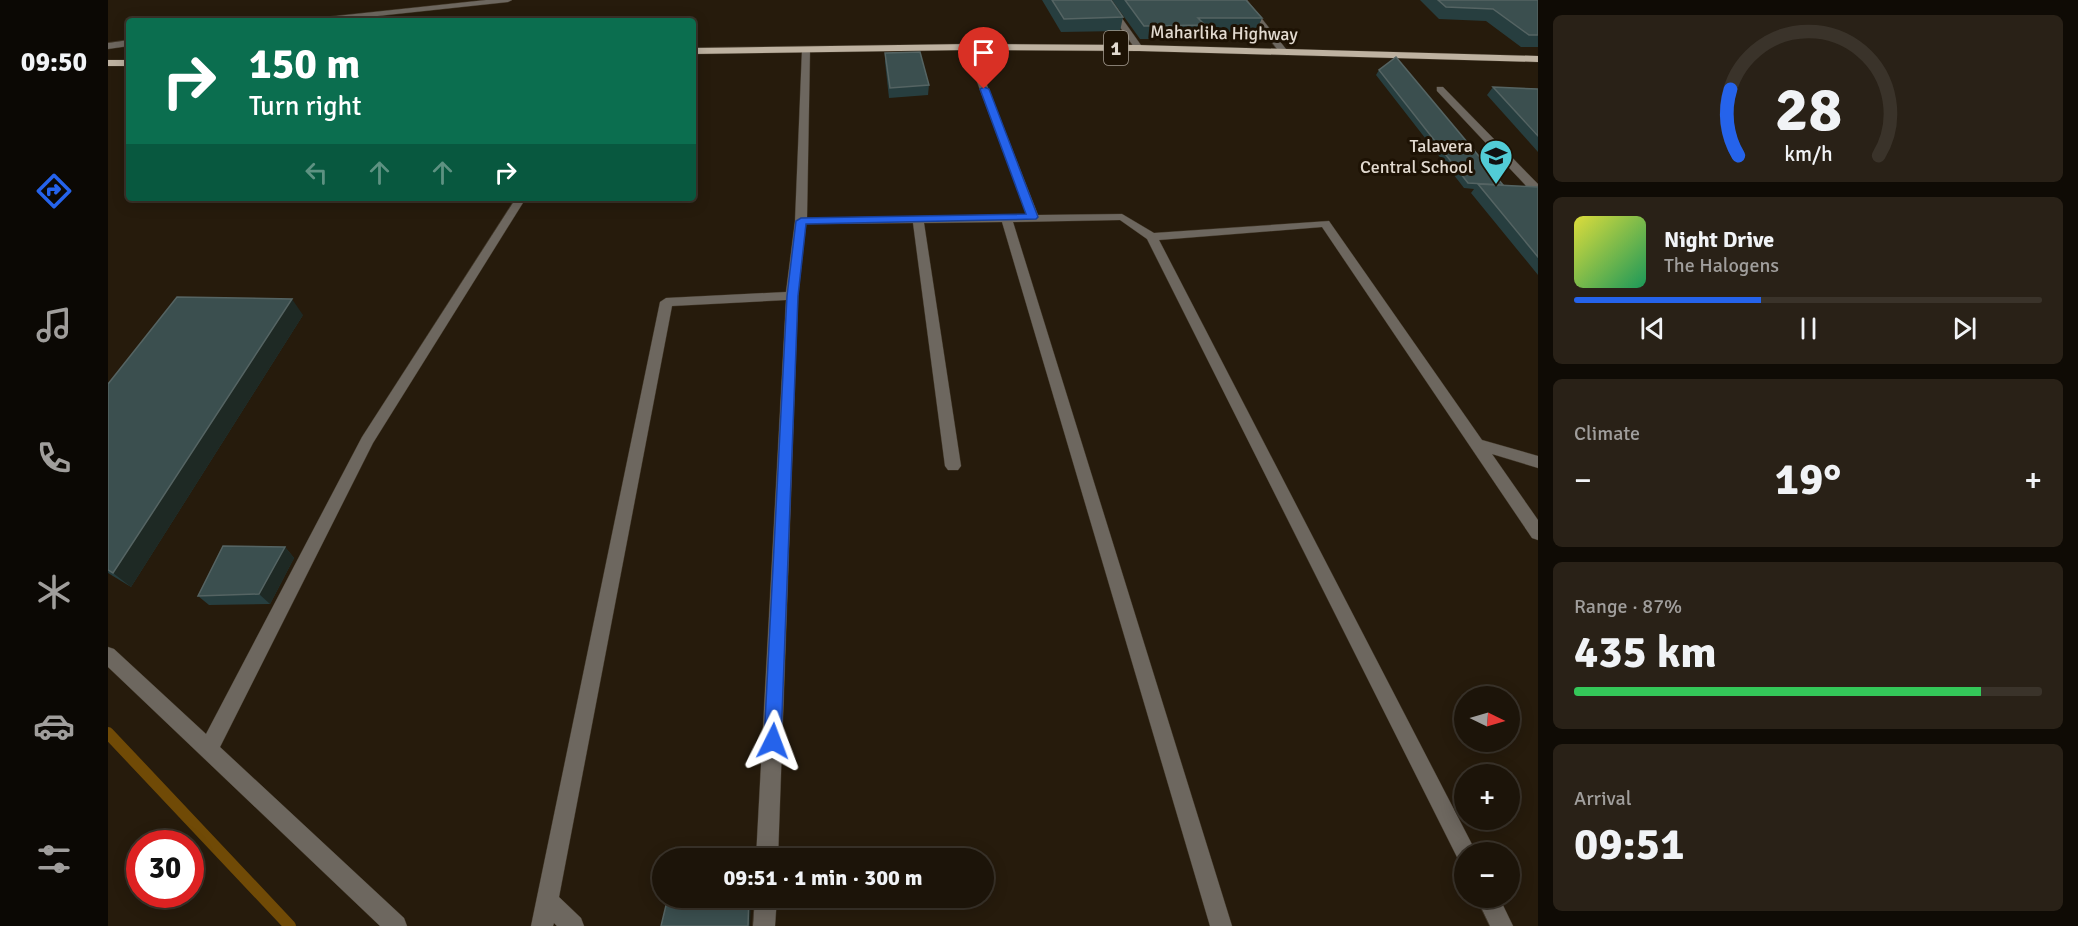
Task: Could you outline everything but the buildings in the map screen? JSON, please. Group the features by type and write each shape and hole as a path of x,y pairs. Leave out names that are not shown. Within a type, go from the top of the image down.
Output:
{"main road":[{"name":"Maharlika Highway","path":"696,51 968,47 1139,48 1538,59"},
{"path":"108,63 126,63"}],"street":[{"path":"337,18 508,0"},
{"path":"1106,0 1139,48"},
{"path":"1234,0 1272,50"},
{"path":"1243,0 1283,51"},
{"path":"108,46 126,43"},
{"path":"968,47 1033,217"},
{"path":"767,848 792,296 801,221 806,50"},
{"path":"1440,88 1533,187 1538,187"},
{"path":"209,748 367,441 519,201"},
{"path":"1006,217 1221,926"},
{"path":"801,221 1122,217 1152,237 1460,842"},
{"path":"918,220 953,466"},
{"path":"1152,237 1326,223 1538,533"},
{"path":"542,926 666,302 792,296"},
{"path":"1477,444 1538,462"},
{"path":"108,655 396,926"},
{"path":"547,901 573,926"},
{"path":"764,926 765,908"},
{"path":"1493,908 1502,926"}],"waterway":[{"path":"108,733 290,926"}],"place":[{"name":"Talavera Central School","path":"1496,185"}],"route":[{"path":"773,741 792,296 801,221 1033,217 984,89"}]}
